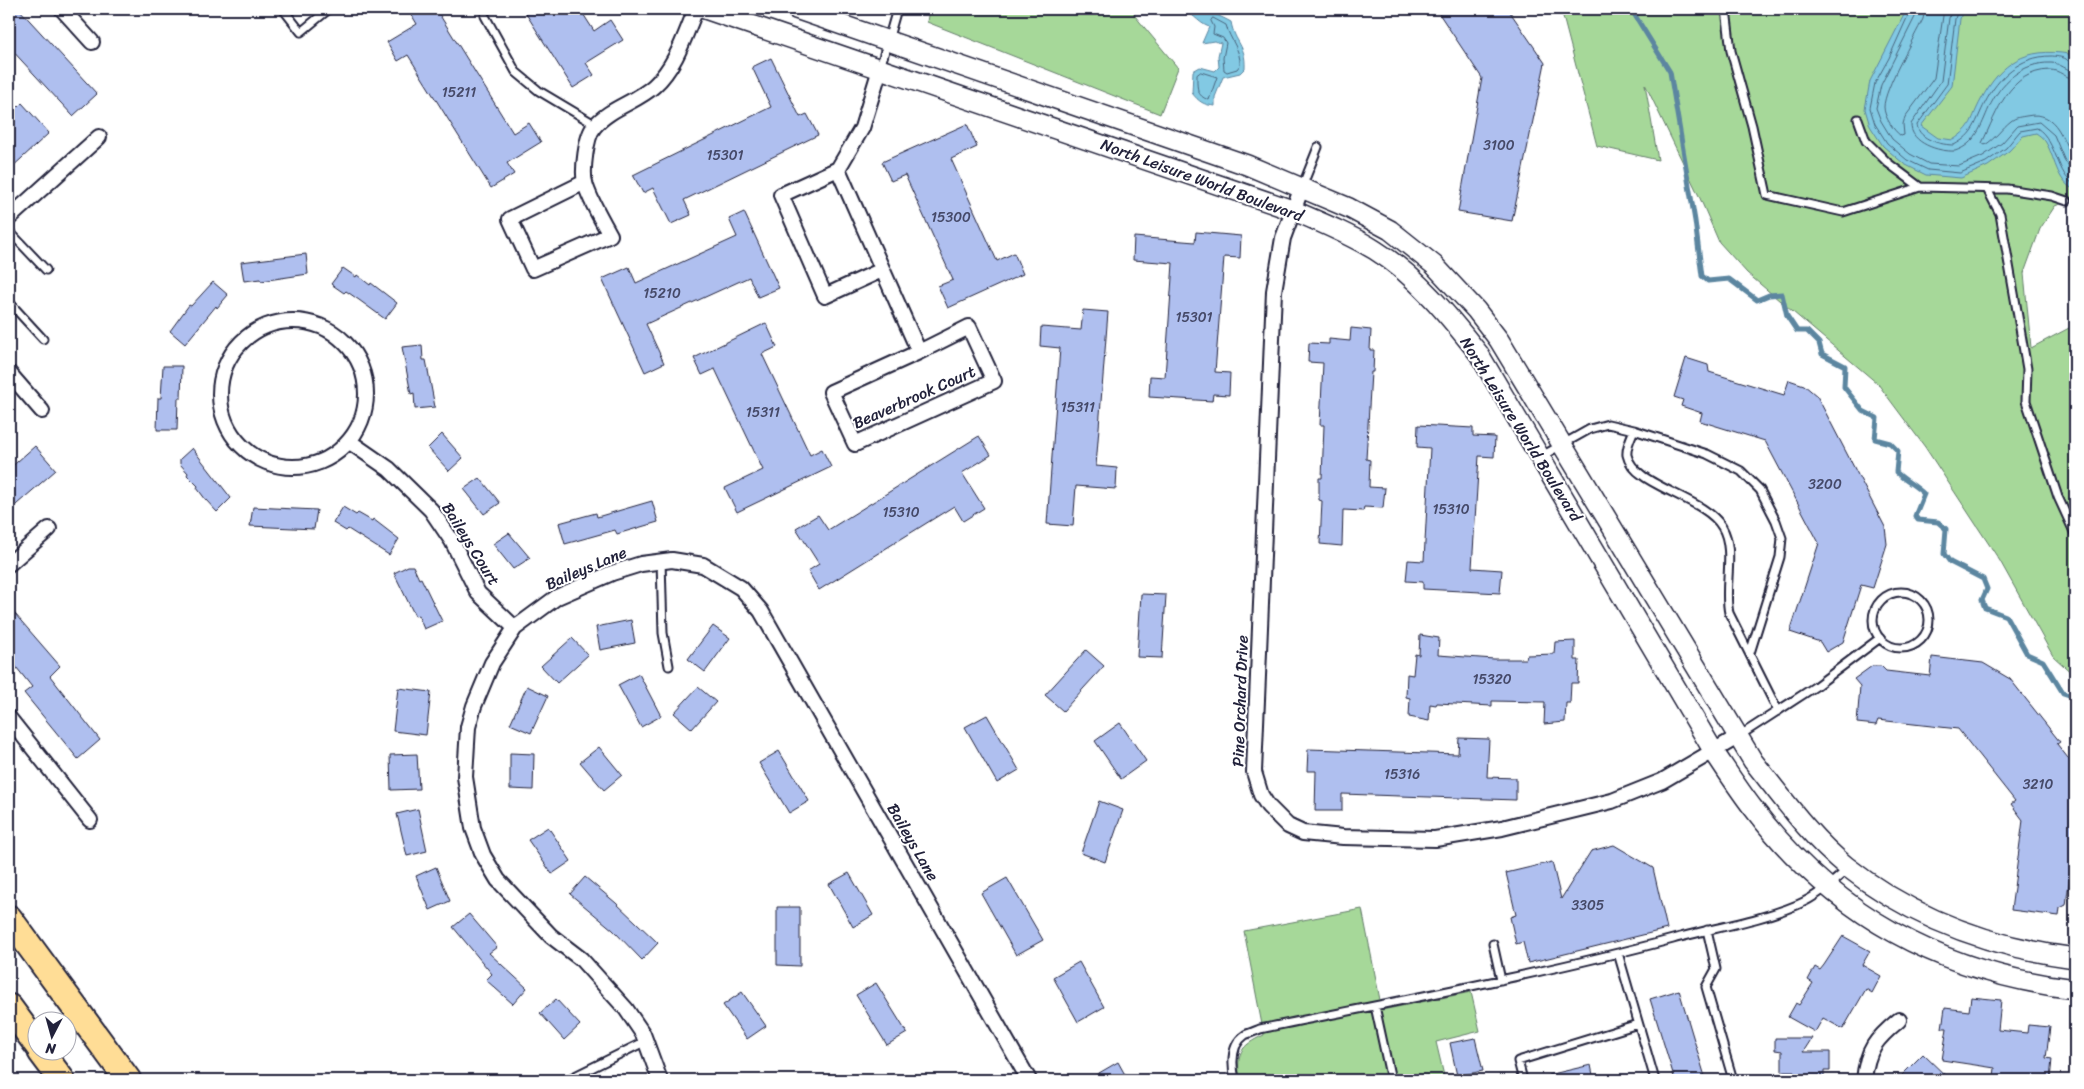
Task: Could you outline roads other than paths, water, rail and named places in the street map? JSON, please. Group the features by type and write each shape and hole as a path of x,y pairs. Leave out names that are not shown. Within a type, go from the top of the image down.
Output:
{"highway":[{"path":"9,918 128,1080"},
{"path":"9,1007 28,1033"},
{"path":"48,1062 62,1080"}],"street":[{"path":"62,9 92,42"},
{"path":"585,182 510,219 533,269 610,235 585,182 589,136 596,125 654,86 673,63 696,9"},
{"name":"North Leisure World Boulevard","path":"705,9 1292,210 1338,230 1376,251 1417,283 1457,326 1479,354 1714,752 1765,823 1799,861 1828,887 1872,921 1930,952 2006,976 2075,989"},
{"name":"North Leisure World Boulevard","path":"796,9 1247,164 1349,208 1390,230 1434,265 1476,310 1500,340 1753,761 1796,816 1849,868 1890,897 1941,924 2006,946 2035,953 2075,958"},
{"path":"880,69 862,128 838,169 781,195 825,296 882,270"},
{"path":"9,218 99,137"},
{"path":"838,169 918,352"},
{"name":"Pine Orchard Drive","path":"1302,187 1283,238 1274,291 1266,525 1254,772 1261,795 1268,806 1288,826 1303,833 1343,837 1435,839 1502,828 1612,801 1662,781 1739,736"},
{"path":"295,320 328,329 354,352 365,376 367,402 359,428 350,442 321,463 292,468 265,462 251,455 233,437 220,409 220,384 228,360 241,341 260,328 295,320"},
{"name":"Beaverbrook Court","path":"970,327 994,381 855,444 831,392 918,352 970,327"},
{"path":"9,373 42,411"},
{"name":"Baileys Court","path":"350,442 389,469 431,510 452,541 478,593 515,628"},
{"path":"9,564 49,528"},
{"name":"Baileys Lane","path":"660,1080 646,1041 626,1009 581,959 551,936 498,880 483,855 473,828 464,777 468,727 474,706 492,663 515,628 557,597 612,573 641,564 672,560 703,565 741,588 761,611 1029,1080"},
{"path":"9,718 90,820"},
{"path":"1864,1080 1866,1062 1878,1037 1899,1020"}],"lane":[{"path":"283,9 301,32 329,9"},
{"path":"880,69 897,9"},
{"path":"1726,9 1730,51 1752,126 1767,195 1843,212 1920,187 2006,189 2052,196 2067,201"},
{"path":"485,16 516,72 539,91 596,125"},
{"path":"1858,119 1866,141 1888,163 1920,187"},
{"path":"1302,187 1318,147"},
{"path":"1987,189 2000,214 2014,289 2027,369 2026,401 2058,497 2075,534"},
{"path":"9,231 46,270"},
{"path":"9,302 43,339"},
{"path":"1540,457 1590,429 1608,424 1634,430 1707,454 1741,471 1760,490 1776,521 1782,538 1780,557 1750,653"},
{"path":"1634,430 1627,449 1631,465 1661,487 1692,501 1717,519 1724,529 1727,543 1728,567 1726,603 1735,628 1750,653 1778,711"},
{"path":"662,561 663,633 669,666"},
{"path":"1908,592 1923,602 1928,610 1929,620 1928,630 1923,638 1915,644 1906,647 1896,647 1887,644 1880,638 1875,631 1874,613 1877,605 1883,598 1890,594 1908,592"},
{"path":"1739,736 1816,686 1880,638"},
{"path":"1235,1080 1232,1060 1237,1044 1244,1036 1260,1030 1618,954 1798,905 1828,887 1849,868"},
{"path":"1707,930 1716,969 1706,987 1733,1080"},
{"path":"1493,944 1501,980"},
{"path":"1618,954 1655,1080"},
{"path":"1375,1006 1391,1080"},
{"path":"1522,1080 1518,1061 1638,1024"},
{"path":"567,1080 646,1041"}],"water":[{"path":"1178,9 1206,11 1231,22 1244,54 1245,68 1240,73 1223,77 1215,97 1215,106 1202,102 1192,93 1193,71 1200,67 1215,71 1219,67 1218,56 1221,43 1214,41 1202,43 1209,27 1191,14"},
{"path":"1907,9 1963,9 1960,19 1952,86 1921,126 1938,138 1953,140 1965,131 1989,87 2006,67 2016,60 2040,53 2069,54 2075,63 2075,190 2064,181 2045,141 2036,133 2023,136 2009,151 1988,166 1961,178 1926,175 1904,164 1883,146 1870,126 1865,109 1870,81"}],"waterway":[{"path":"1631,9 1670,72 1695,221 1702,276 1708,281 1729,279 1757,300 1769,295 1782,294 1787,316 1797,331 1807,331 1819,343 1822,354 1845,366 1844,387 1863,411 1877,418 1875,439 1890,443 1898,451 1896,472 1924,494 1915,516 1918,520 1938,522 1946,529 1944,554 1950,562 1983,579 1987,589 1982,600 1985,608 2006,616 2027,654 2043,661 2063,693 2075,697"}]}
